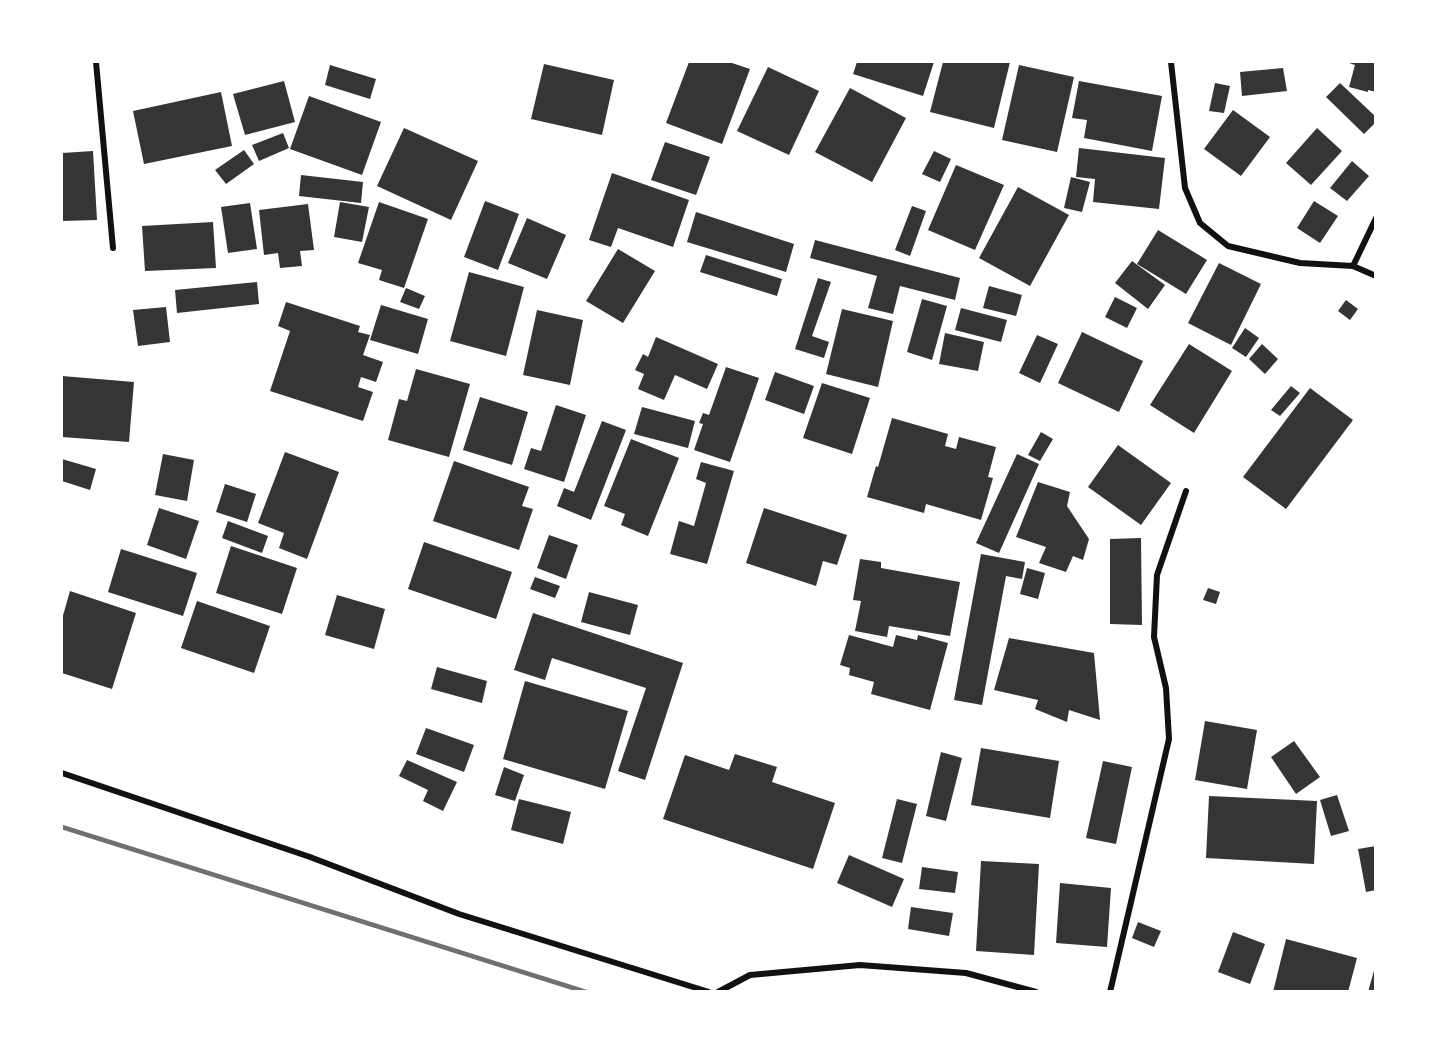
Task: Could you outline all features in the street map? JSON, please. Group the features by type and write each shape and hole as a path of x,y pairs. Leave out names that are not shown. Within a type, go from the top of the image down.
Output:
{"street":[{"path":"96,62 113,248"},
{"path":"1171,62 1185,188 1200,223 1228,246 1300,263 1353,266 1376,276"},
{"path":"1353,266 1376,218"},
{"path":"1110,992 1169,738 1167,688 1154,636 1157,575 1186,491"},
{"path":"62,773 310,857 459,914 709,992"},
{"path":"718,992 750,975 860,965 966,973 1036,992"}],"building":[{"path":"689,62 729,62 750,69 722,144 666,123"},
{"path":"857,62 934,62 923,96 853,74"},
{"path":"943,62 1010,62 994,128 930,112"},
{"path":"1346,62 1376,62 1376,92 1349,87 1355,65"},
{"path":"544,64 614,80 602,135 531,119"},
{"path":"330,65 376,79 370,99 325,85"},
{"path":"1019,65 1074,77 1057,152 1002,140"},
{"path":"768,67 819,91 789,155 737,131"},
{"path":"1283,68 1287,91 1242,96 1240,72"},
{"path":"284,81 295,122 245,135 233,94"},
{"path":"1079,81 1162,96 1152,151 1084,138 1087,120 1072,118"},
{"path":"1215,83 1230,86 1224,113 1209,111"},
{"path":"1340,83 1376,117 1376,122 1364,134 1326,97"},
{"path":"850,88 906,118 872,182 815,152"},
{"path":"221,92 232,146 144,164 133,111"},
{"path":"309,96 381,122 362,175 290,149"},
{"path":"1233,110 1270,137 1241,176 1204,149"},
{"path":"404,128 478,161 451,220 377,186"},
{"path":"1317,128 1342,151 1311,185 1286,163"},
{"path":"283,133 289,148 259,161 252,145"},
{"path":"665,142 710,157 696,195 651,180"},
{"path":"1079,148 1165,158 1159,209 1093,202 1095,179 1076,177"},
{"path":"244,150 254,164 226,184 215,170"},
{"path":"93,151 97,220 62,221 62,153"},
{"path":"934,151 951,159 940,182 922,174"},
{"path":"1352,161 1369,176 1347,201 1330,188"},
{"path":"956,165 1004,185 975,250 928,230"},
{"path":"612,173 689,200 673,247 618,228 611,247 589,240"},
{"path":"301,175 363,182 361,203 299,196"},
{"path":"1071,177 1090,182 1082,212 1064,208"},
{"path":"1018,187 1069,215 1030,286 979,258"},
{"path":"485,201 519,214 498,270 464,257"},
{"path":"1314,201 1338,216 1320,243 1297,228"},
{"path":"340,202 369,207 362,242 334,237"},
{"path":"379,202 428,219 404,288 379,280 382,270 358,263"},
{"path":"250,203 257,249 228,253 221,207"},
{"path":"308,204 314,250 300,251 302,266 280,268 278,253 264,255 259,210"},
{"path":"912,206 926,211 910,256 895,250"},
{"path":"696,212 794,244 786,272 687,242"},
{"path":"527,218 566,235 547,279 508,263"},
{"path":"213,222 216,268 145,271 142,226"},
{"path":"1158,230 1207,260 1186,294 1137,264"},
{"path":"815,240 960,278 955,300 900,286 893,314 868,308 877,276 810,258"},
{"path":"618,249 655,271 623,323 586,301"},
{"path":"706,255 782,279 777,296 700,272"},
{"path":"1132,261 1165,285 1148,309 1115,283"},
{"path":"1219,263 1261,284 1231,345 1188,323"},
{"path":"469,272 524,287 506,356 450,341"},
{"path":"818,278 831,282 812,336 829,342 824,358 795,349"},
{"path":"257,282 259,304 177,313 175,290"},
{"path":"989,286 1022,295 1016,316 983,308"},
{"path":"406,288 425,296 419,309 400,302"},
{"path":"1115,297 1137,308 1127,328 1105,317"},
{"path":"922,299 947,306 932,360 907,352"},
{"path":"1346,300 1358,309 1350,320 1338,311"},
{"path":"286,302 360,326 358,332 370,335 363,355 383,362 376,382 361,377 358,387 373,392 363,421 270,391 290,331 278,326"},
{"path":"381,305 428,319 418,354 370,340"},
{"path":"166,307 170,342 138,346 133,310"},
{"path":"961,308 1007,320 1001,342 955,330"},
{"path":"842,309 893,321 878,387 826,374"},
{"path":"537,310 583,320 570,385 523,375"},
{"path":"1245,328 1259,338 1246,357 1232,348"},
{"path":"1082,332 1143,361 1119,412 1058,383"},
{"path":"945,333 984,342 978,371 939,364"},
{"path":"1037,335 1058,344 1040,383 1019,373"},
{"path":"656,337 718,364 707,389 675,375 664,400 638,389 644,374 635,370 643,354 648,357"},
{"path":"1189,344 1232,371 1194,433 1150,405"},
{"path":"1262,344 1278,359 1265,374 1249,359"},
{"path":"726,367 759,378 730,462 694,450 703,424 699,423 703,413 709,415"},
{"path":"416,369 470,384 449,457 388,440 399,399 407,401"},
{"path":"775,372 814,386 804,414 765,400"},
{"path":"62,376 134,382 129,442 62,437"},
{"path":"822,383 870,398 852,454 803,438"},
{"path":"1291,386 1300,393 1280,416 1271,410"},
{"path":"1310,388 1353,420 1286,509 1243,477"},
{"path":"480,397 528,412 512,465 463,450"},
{"path":"556,405 586,415 564,482 524,469 531,448 541,451"},
{"path":"642,407 695,421 688,448 634,434"},
{"path":"892,418 948,434 945,446 956,449 959,437 996,447 988,477 993,478 981,520 926,504 924,513 867,497"},
{"path":"602,421 626,430 591,520 557,506 564,488 574,492"},
{"path":"1041,432 1053,439 1040,461 1028,455"},
{"path":"631,439 679,458 648,536 621,525 625,514 604,506"},
{"path":"1118,445 1171,483 1141,525 1088,487"},
{"path":"285,452 339,472 307,559 279,548 284,533 258,523"},
{"path":"163,454 194,460 187,501 155,495"},
{"path":"1017,454 1039,464 999,553 976,543"},
{"path":"62,459 96,469 90,490 62,481"},
{"path":"454,461 529,487 522,506 533,509 519,550 433,521"},
{"path":"701,462 734,471 707,564 670,554 679,521 694,526 706,483 696,479"},
{"path":"1038,482 1070,492 1067,506 1089,539 1083,560 1073,556 1066,572 1039,563 1046,547 1016,537"},
{"path":"225,484 256,494 247,522 216,512"},
{"path":"159,508 199,521 186,559 147,545"},
{"path":"764,508 847,535 837,565 823,561 816,586 746,563"},
{"path":"228,521 268,536 262,553 222,538"},
{"path":"549,535 578,545 566,579 537,568"},
{"path":"1141,538 1142,625 1110,624 1110,539"},
{"path":"424,542 512,572 496,619 408,589"},
{"path":"231,546 297,568 282,614 216,593"},
{"path":"121,549 197,573 183,616 108,592"},
{"path":"981,554 1025,562 1022,579 1006,576 982,705 954,700"},
{"path":"860,559 881,562 881,568 960,582 950,636 889,626 887,637 855,631 861,601 853,600"},
{"path":"1027,568 1045,573 1038,599 1020,594"},
{"path":"535,577 560,586 555,598 530,589"},
{"path":"1208,588 1220,592 1216,604 1203,600"},
{"path":"70,591 136,613 112,689 62,673 62,619"},
{"path":"589,592 638,605 630,635 581,622"},
{"path":"337,595 385,609 374,649 325,635"},
{"path":"197,601 270,626 254,673 181,648"},
{"path":"533,613 683,663 645,780 618,771 646,688 552,658 545,680 514,670"},
{"path":"849,635 893,647 896,635 917,640 918,635 948,643 930,710 871,694 874,682 849,675 850,668 840,665"},
{"path":"1009,638 1094,653 1100,720 1069,710 1067,722 1035,709 1038,700 994,690"},
{"path":"437,667 487,681 482,703 431,689"},
{"path":"525,681 628,711 605,789 503,759"},
{"path":"1205,721 1257,730 1247,789 1195,780"},
{"path":"426,728 474,745 464,772 416,754"},
{"path":"1294,741 1320,777 1296,794 1271,757"},
{"path":"981,748 1059,761 1050,818 971,805"},
{"path":"941,752 962,758 946,821 926,816"},
{"path":"735,754 777,767 772,782 835,803 813,869 663,819 685,755 729,770"},
{"path":"407,760 457,782 443,811 423,801 428,790 399,776"},
{"path":"1103,761 1132,767 1116,844 1086,838"},
{"path":"504,767 524,775 515,801 495,795"},
{"path":"1337,795 1349,831 1331,836 1320,800"},
{"path":"1209,796 1317,801 1314,864 1206,858"},
{"path":"519,799 571,812 563,844 511,830"},
{"path":"897,799 917,804 902,863 882,858"},
{"path":"1376,846 1376,890 1366,892 1358,849"},
{"path":"849,855 904,879 892,907 837,883"},
{"path":"981,861 1039,864 1034,955 976,951"},
{"path":"922,867 958,872 955,893 919,889"},
{"path":"1060,883 1111,888 1107,947 1056,943"},
{"path":"911,907 953,913 949,936 908,929"},
{"path":"1138,922 1161,931 1154,947 1132,938"},
{"path":"1233,932 1265,944 1250,984 1218,972"},
{"path":"1286,939 1357,958 1348,992 1273,992"},
{"path":"1375,967 1376,992 1368,992"}],"railway":[{"path":"62,827 586,992"}]}
